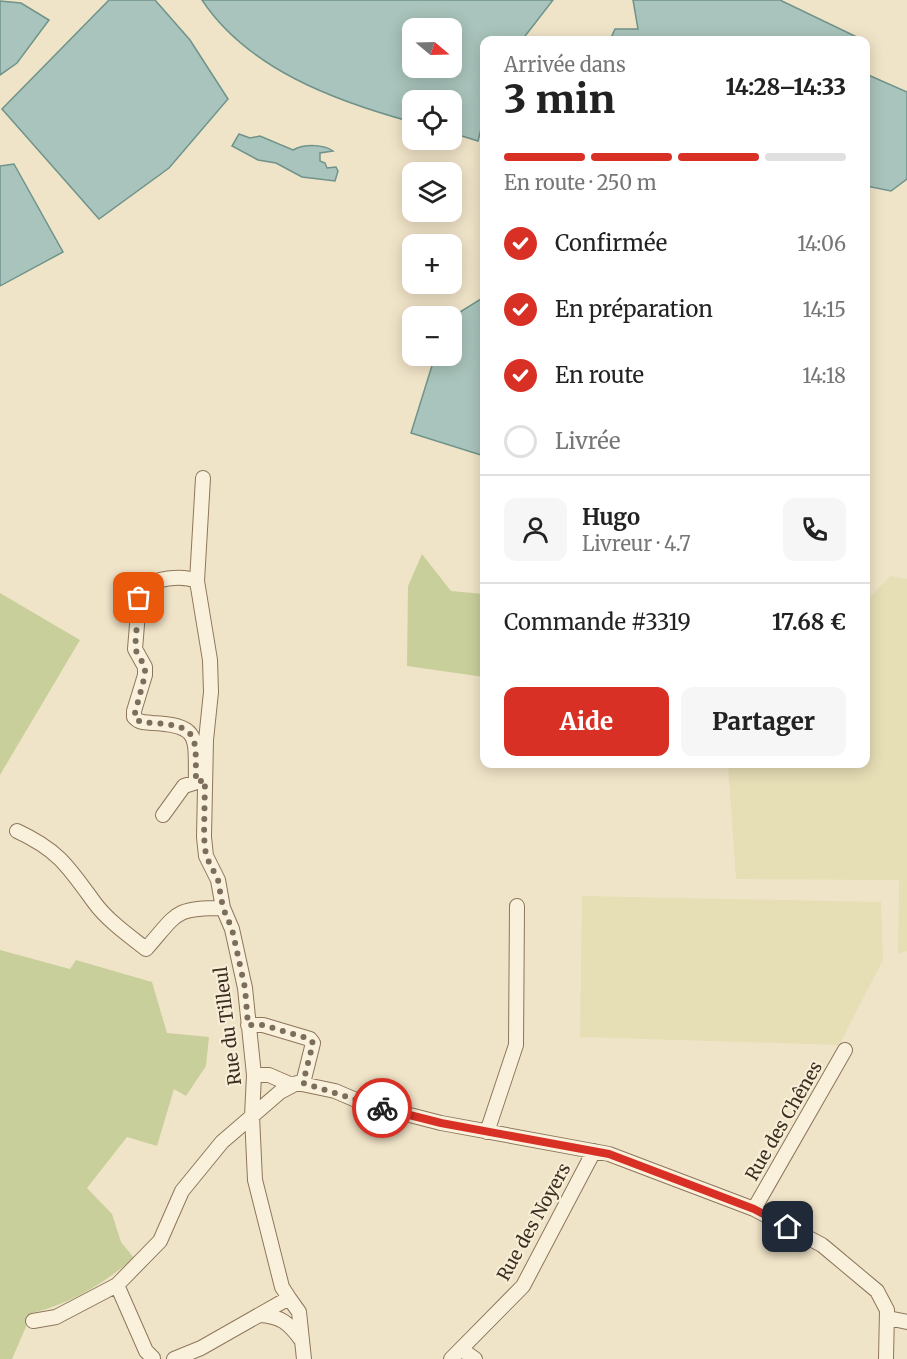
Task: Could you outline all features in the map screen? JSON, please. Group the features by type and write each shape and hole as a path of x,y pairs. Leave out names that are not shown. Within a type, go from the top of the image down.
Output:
{"street":[{"name":"Rue du Tilleul","path":"203,478 197,581 210,660 212,692 200,781 206,856 218,880 223,908 232,929 238,957 254,1075 252,1116 255,1180 282,1287 299,1312 304,1359"},
{"path":"163,814 184,786 200,781 195,741 189,731 174,724 141,722 134,717 145,675 145,667 135,649 140,588 152,582 187,577 197,581"},
{"path":"17,831 42,842 57,854 85,887 95,903 146,949 181,911 190,908 223,908"},
{"path":"487,1132 516,1045 516,906"},
{"path":"33,1321 56,1317 117,1285 160,1241 182,1191 222,1142 252,1116 297,1084 313,1043 310,1039 263,1025 248,1025"},
{"name":"Rue des Chênes","path":"754,1209 844,1050"},
{"path":"254,1075 269,1075 297,1084 335,1091 374,1106 487,1132 609,1154 754,1209 838,1257 877,1291 884,1301 888,1318 886,1359"},
{"name":"Rue des Noyers","path":"451,1359 523,1286 594,1151"},
{"path":"117,1285 146,1351 153,1359"},
{"path":"174,1359 201,1348 289,1298"},
{"path":"259,1315 275,1316 289,1323 302,1341"},
{"path":"888,1318 907,1322"},
{"path":"461,1349 475,1359"}],"shaded area":[{"path":"890,576 907,579 907,951 898,954 899,880 736,879 728,768 870,768 870,597"},
{"path":"582,896 881,902 883,960 839,1045 580,1037"}],"green space":[{"path":"422,554 451,591 480,594 480,676 407,666 408,586"},
{"path":"0,593 80,640 0,775"},
{"path":"0,950 70,969 76,960 152,982 167,1033 209,1037 206,1066 186,1096 174,1089 157,1146 127,1137 87,1188 112,1214 121,1242 134,1258 111,1276 74,1298 32,1313 12,1359 0,1359"}],"water":[{"path":"109,0 155,0 190,40 228,99 169,168 99,219 2,109"},
{"path":"202,0 553,0 525,36 480,36 480,133 478,141 462,136 462,90 402,90 402,119 324,92 268,63 243,45 221,24"},
{"path":"633,0 780,0 855,36 612,36 615,29 638,29"},
{"path":"0,1 21,3 49,20 17,63 0,75"},
{"path":"870,76 907,92 907,179 891,191 870,187"},
{"path":"239,134 250,138 260,136 293,150 314,146 329,149 333,151 320,153 320,161 325,163 327,168 336,167 338,171 335,181 302,177 276,163 258,160 232,146"},
{"path":"14,164 63,252 0,286 0,166"},
{"path":"480,300 480,455 411,433 432,366 462,366 462,311"}],"way so far":[{"path":"139,598 135,649 145,667 145,675 134,717 141,722 182,726 189,731 195,741 196,782 205,780 206,856 218,880 223,908 232,929 245,988 248,1025 263,1025 310,1039 313,1043 303,1083 335,1091 382,1108"}],"route":[{"path":"382,1108 441,1123 609,1154 754,1209 788,1227"}]}
